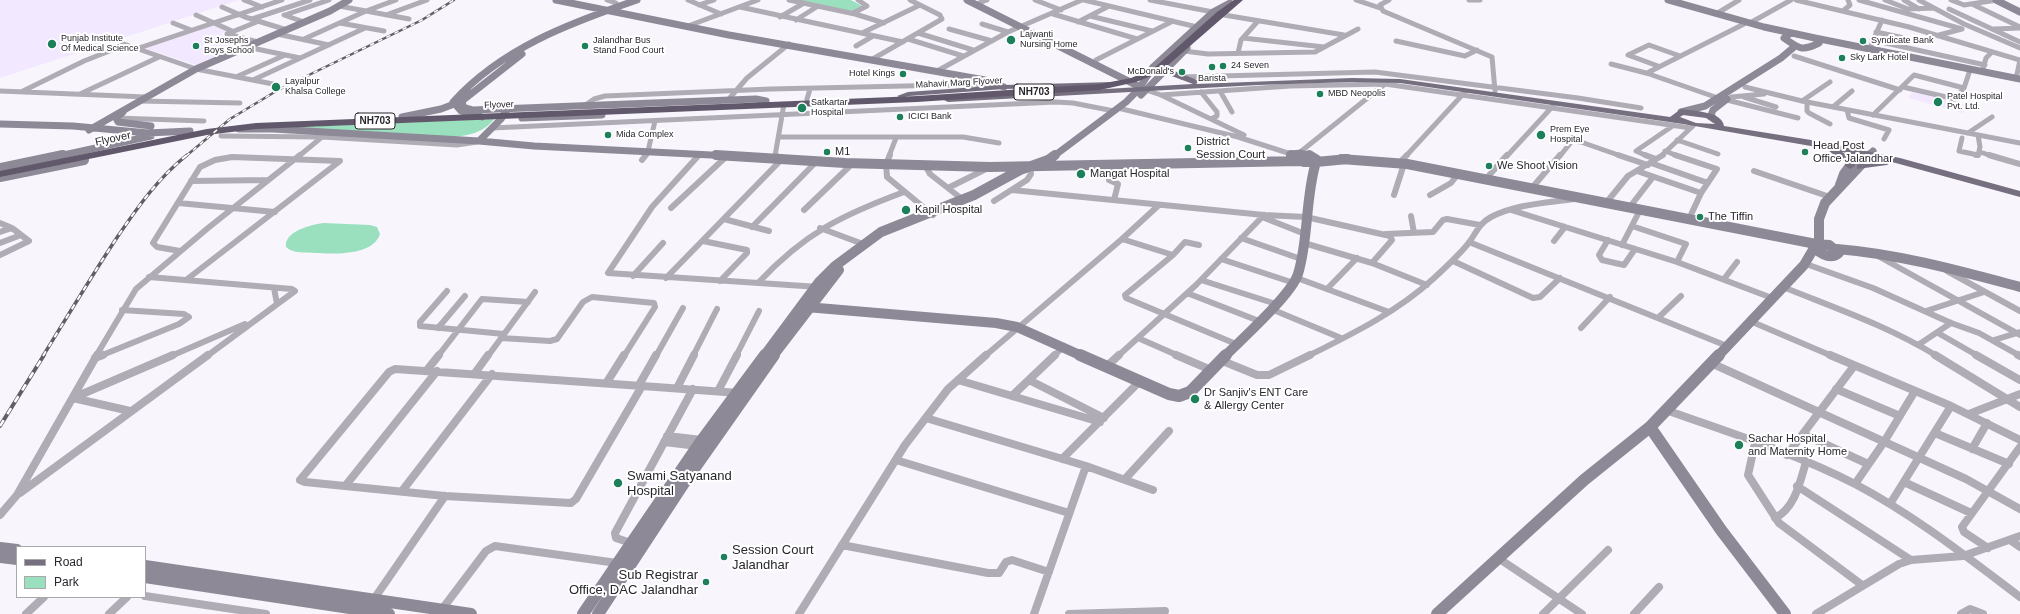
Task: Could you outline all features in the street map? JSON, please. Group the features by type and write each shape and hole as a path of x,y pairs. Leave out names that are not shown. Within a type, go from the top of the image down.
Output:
{"highway":[{"name":"Mahavir Marg Flyover","path":"917,97 1070,90 1121,84 1156,71 1232,3"},
{"name":"Mahavir Marg Flyover","path":"903,98 1092,86 1129,80 1144,74 1159,65 1207,20 1232,3"},
{"name":"NH703","path":"761,103 807,99 903,98"},
{"name":"NH703","path":"761,103 784,104 903,98"},
{"name":"Flyover","path":"0,171 190,131 252,123 761,103"},
{"name":"Flyover","path":"0,176 171,139 231,129 761,103"}],"main road":[{"path":"1164,70 1194,82"},
{"path":"903,98 912,101 1119,91 1142,86 1194,82 1378,76 1495,89 1646,113 1682,121 1715,122 1820,145 1861,151"},
{"path":"1070,90 1366,78 1553,106 1682,121 1715,122 1872,153 2020,193"},
{"path":"903,98 908,94 1004,88 1375,80"},
{"path":"1119,91 1130,98"},
{"path":"1820,145 1845,157 1850,161 1850,166"},
{"path":"1872,153 2020,193"},
{"path":"1860,167 1876,162 1911,164"}],"street":[{"path":"246,1 255,0"},
{"path":"136,49 282,0"},
{"path":"252,19 310,0"},
{"path":"285,15 326,0"},
{"path":"89,130 196,69 287,30 349,0"},
{"path":"304,40 366,11 396,0"},
{"path":"386,15 427,0"},
{"path":"556,0 614,8 640,0"},
{"path":"567,0 614,8 690,26 788,45 935,71 996,84 1004,88"},
{"path":"607,0 614,8"},
{"path":"640,0 614,8 550,34 500,60 460,92 452,102 455,108 460,112 481,117 501,119 738,108 761,103"},
{"path":"688,0 721,14"},
{"path":"699,5 714,0"},
{"path":"690,26 758,0"},
{"path":"789,0 853,13 884,23"},
{"path":"853,13 867,6 858,0"},
{"path":"873,60 942,19 940,15 910,0"},
{"path":"967,0 1096,60 1142,86"},
{"path":"977,1 988,0"},
{"path":"1035,0 1061,10"},
{"path":"935,71 1008,32 1083,0 1197,27"},
{"path":"1150,0 1172,2 1214,12"},
{"path":"1356,0 1380,8 1394,17 1477,50 1493,59 1495,89"},
{"path":"1380,8 1382,2 1389,0"},
{"path":"1469,0 1480,0"},
{"path":"1661,0 1747,24 1791,33 1817,41 1981,72 2018,76 2020,60 1909,27 1796,0"},
{"path":"1668,0 1747,24 1784,38 1794,47 1805,50"},
{"path":"1716,14 1739,0"},
{"path":"1650,74 1649,72 1658,66 1747,24 1791,0"},
{"path":"1843,11 1850,5 1848,0"},
{"path":"1859,0 1962,29"},
{"path":"1885,0 1906,8 1934,8"},
{"path":"1904,0 1920,9"},
{"path":"1919,0 1978,30 2020,48"},
{"path":"1951,0 1963,5 1972,2 1979,3 1996,0 2020,12"},
{"path":"246,1 262,7"},
{"path":"977,1 1142,86 1263,145"},
{"path":"1972,2 2020,27"},
{"path":"780,17 804,3"},
{"path":"700,154 652,207 608,273 633,276 759,282 821,287 841,267 863,249 886,235 931,213 994,186 1012,174 1055,161 1119,109 1142,86 1154,68 1197,27 1214,12 1232,3 1234,6 1164,70 1142,86 1130,98 1119,109"},
{"path":"862,34 920,5"},
{"path":"339,6 409,19"},
{"path":"796,20 818,6"},
{"path":"1078,22 1109,6"},
{"path":"222,7 238,15 287,30"},
{"path":"740,7 862,34 906,40 963,56"},
{"path":"1949,9 2020,42"},
{"path":"275,12 304,22"},
{"path":"1053,14 1137,39"},
{"path":"1224,15 1306,30 1344,35"},
{"path":"196,16 232,30"},
{"path":"1090,16 1152,31"},
{"path":"1865,49 1872,40 1882,20"},
{"path":"258,42 226,33 259,21"},
{"path":"1096,60 1173,21"},
{"path":"1238,53 1243,38 1258,21"},
{"path":"174,23 191,30"},
{"path":"340,23 384,31"},
{"path":"982,24 1008,32"},
{"path":"1900,46 1909,27"},
{"path":"1938,36 1972,27"},
{"path":"1978,30 2020,27"},
{"path":"253,80 365,28"},
{"path":"950,29 992,40"},
{"path":"1184,51 1208,54 1314,52 1358,29"},
{"path":"1876,32 1904,38"},
{"path":"918,33 973,50"},
{"path":"1784,38 1791,33"},
{"path":"277,34 329,45"},
{"name":"Flyover","path":"402,116 441,108 462,101 550,34"},
{"path":"856,46 873,36"},
{"path":"1243,38 1324,47"},
{"path":"1872,40 1985,65"},
{"path":"1396,41 1464,56 1477,50"},
{"path":"1715,122 1711,114 1713,110 1745,87 1817,41"},
{"path":"118,42 196,69 273,84"},
{"path":"20,92 78,63 125,45"},
{"path":"728,100 734,91 788,45"},
{"path":"1658,66 1628,55 1649,45 1680,56"},
{"path":"247,47 300,58"},
{"path":"1651,162 1636,150 1781,58 1794,47"},
{"path":"1981,72 1985,65 1986,58 1992,52"},
{"path":"514,53 506,62 462,98 463,107 467,110 507,110 756,99 761,103"},
{"path":"236,77 285,55"},
{"path":"1794,56 1901,88 1953,99 1957,98 1964,88 1970,70"},
{"path":"79,94 160,57"},
{"path":"1611,64 1650,74 1718,98"},
{"path":"1179,77 1375,72 1642,108"},
{"path":"1873,115 1915,74 1964,88"},
{"path":"1161,95 1290,86 1385,82"},
{"path":"1298,158 1385,82"},
{"path":"1804,101 1830,82"},
{"path":"584,106 600,97 810,88 915,87 996,84"},
{"path":"1745,87 1768,94 2020,143"},
{"path":"807,99 810,88"},
{"path":"0,91 146,97"},
{"path":"1220,91 1232,112"},
{"path":"1834,107 1852,91"},
{"path":"1201,92 1217,112 1217,116 1211,119"},
{"path":"1394,195 1401,163 1465,92"},
{"path":"1729,99 1742,96 1768,94"},
{"path":"1742,96 1776,107"},
{"path":"1729,99 1798,118"},
{"path":"1804,101 1807,111 1830,124"},
{"path":"492,128 782,116 1056,102 1119,109 1238,137 1298,158 1312,174"},
{"path":"135,103 240,104"},
{"path":"666,278 724,219 778,159 779,137 784,104"},
{"path":"1485,180 1553,106"},
{"path":"221,136 322,137 457,145 479,141 501,119 507,110"},
{"path":"1847,110 1848,116 1851,119 1889,130 1884,139"},
{"path":"630,122 633,113"},
{"path":"0,176 153,145 164,138 161,131 154,126 118,122 114,117"},
{"path":"78,123 114,117 204,121"},
{"path":"1968,133 1992,117"},
{"path":"642,160 648,151 655,121"},
{"path":"1606,203 1628,176 1665,152 1677,140 1682,121"},
{"path":"0,123 99,124 161,131"},
{"name":"Flyover","path":"0,123 78,126 148,133 190,131"},
{"path":"0,128 89,130 148,134 161,131"},
{"name":"Flyover","path":"231,129 479,141 534,146 728,155 853,163 990,167 1034,168 1274,161 1298,158 1348,159 1401,163 1784,239 1815,247"},
{"path":"0,168 104,146 161,131"},
{"path":"104,146 112,139 111,132"},
{"path":"1962,138 1959,150 1975,155 1979,154 1980,150 1978,135"},
{"path":"0,515 17,495 132,293 180,251 322,137"},
{"path":"779,137 966,138 999,143"},
{"path":"896,138 886,164 887,177 931,213"},
{"path":"1677,140 1718,154"},
{"path":"1531,189 1572,141 1581,142 1651,162 1708,183"},
{"path":"1980,150 2020,160"},
{"path":"1980,150 2020,164"},
{"path":"1437,614 1584,480 1650,426 1712,363 1805,264 1820,239 1819,217 1830,197 1839,186 1850,166 1861,151"},
{"path":"1665,152 1716,168 1718,171 1701,193 1689,220"},
{"path":"1839,186 1852,177 1872,153"},
{"path":"670,208 728,155"},
{"path":"180,251 157,247 154,243 200,167 223,158 295,158 340,161 186,280"},
{"path":"806,307 996,323 1017,327 1064,346 1169,394 1178,396 1190,392 1259,321 1295,280 1305,238 1306,217 1312,174 1316,159"},
{"path":"752,227 817,161"},
{"path":"804,210 853,163"},
{"path":"926,165 930,174 962,199"},
{"path":"1114,165 1109,180 1118,184 1114,200"},
{"path":"948,188 990,167"},
{"path":"994,201 1030,177 1034,168"},
{"path":"598,614 700,443 737,392 806,307 835,266 881,232 977,197 1034,168"},
{"path":"1637,170 1701,193"},
{"path":"1754,171 1830,197"},
{"path":"1430,195 1451,183 1458,174"},
{"path":"1629,208 1653,176"},
{"path":"191,181 268,180"},
{"path":"1012,190 1263,216 1306,217 1386,234 1433,232 1443,220 1447,219 1480,225"},
{"path":"759,282 782,258 820,228 852,212 904,192"},
{"path":"1220,360 1258,375 1266,376 1389,312 1427,284 1453,261 1469,242 1480,225 1489,219 1526,206 1578,198"},
{"path":"178,203 275,212"},
{"path":"799,614 896,460 948,389 1017,327 1122,239 1159,205"},
{"path":"1511,210 1677,262 1772,298"},
{"path":"1622,245 1640,210"},
{"path":"1263,216 1305,238 1427,284"},
{"path":"1107,366 1187,293 1263,216"},
{"path":"1411,216 1414,233"},
{"path":"724,219 769,231"},
{"path":"0,223 12,228 29,241 0,255"},
{"path":"1632,226 1686,244 1677,262"},
{"path":"1554,241 1565,227"},
{"path":"0,232 12,228"},
{"path":"820,228 863,244"},
{"path":"1805,264 1827,256 1837,256 1839,253 1819,230"},
{"path":"1372,263 1392,240 1386,234"},
{"path":"0,243 22,235"},
{"path":"1241,238 1301,259"},
{"path":"1122,239 1173,255"},
{"path":"703,240 747,250 747,253 720,280"},
{"path":"1608,240 1599,255 1602,260 1624,266 1634,249"},
{"path":"1199,244 1185,242 1173,255 1125,295 1128,299 1163,315 1236,344"},
{"path":"1469,242 1610,297 1727,346"},
{"path":"633,276 663,243"},
{"path":"1815,247 1871,252 1940,267 2019,287"},
{"path":"1815,247 1827,256"},
{"path":"1871,252 2019,333"},
{"path":"1327,289 1357,258"},
{"path":"1221,259 1327,289 1389,312"},
{"path":"1453,261 1533,298 1540,297 1560,278"},
{"path":"1724,279 1737,262"},
{"path":"1805,264 1873,288 1951,323 1994,340 2020,356"},
{"path":"1940,267 2020,311"},
{"path":"17,495 295,291 149,277"},
{"path":"1200,280 1273,306 1341,338"},
{"path":"1783,287 1857,316 1918,345 2020,407"},
{"path":"274,288 277,304"},
{"path":"447,291 419,324 438,328 550,341 557,339 583,302 592,297 654,303 655,307 607,382"},
{"path":"475,373 535,292"},
{"path":"1926,311 1984,292"},
{"path":"1187,293 1259,321"},
{"path":"438,328 465,296"},
{"path":"1658,317 1681,296"},
{"path":"1581,328 1610,297"},
{"path":"427,370 482,299 487,298 528,302"},
{"path":"583,614 631,543 659,512 748,393 806,307"},
{"path":"683,308 641,385 576,499 571,503 445,496 305,482 300,480 392,370 398,368 607,382 641,385 676,388 748,393"},
{"path":"676,388 717,309"},
{"path":"95,358 179,324 189,317 184,314 122,310"},
{"path":"718,391 759,311"},
{"path":"73,398 258,319"},
{"path":"1750,321 1951,406 2020,440"},
{"path":"1918,345 1951,323"},
{"path":"1938,333 2020,380"},
{"path":"1994,340 2019,333"},
{"path":"1138,338 1211,370"},
{"path":"1012,396 1064,346"},
{"path":"1712,363 1988,490 2020,509"},
{"path":"1788,455 1819,411 1854,366"},
{"path":"346,485 436,371"},
{"path":"402,491 492,374"},
{"path":"958,380 1102,420"},
{"path":"1029,380 1102,420"},
{"path":"1062,459 1140,381"},
{"path":"631,543 616,538 615,533 692,389"},
{"path":"1836,389 1900,416"},
{"path":"1855,484 1884,442 1915,391"},
{"path":"1969,414 2020,394"},
{"path":"73,398 130,411"},
{"path":"1890,504 1951,406"},
{"path":"1666,410 1806,462 1855,484 1890,504 2020,597"},
{"path":"926,418 1086,466 1153,490"},
{"path":"1972,449 1987,423"},
{"path":"1650,426 1721,530 1785,614"},
{"path":"1125,480 1169,431"},
{"path":"1935,433 2009,464"},
{"path":"1803,434 1868,464"},
{"path":"665,439 700,443"},
{"path":"1755,443 1749,464 1748,475 1775,518 1786,530 1862,585"},
{"path":"1988,548 1962,529 1963,524 2009,464 2020,447"},
{"path":"896,460 1070,512"},
{"path":"1775,518 1781,517 1788,509 1806,462"},
{"path":"1034,614 1086,466"},
{"path":"1904,482 1971,514"},
{"path":"1797,486 1911,560"},
{"path":"374,599 445,496"},
{"path":"1816,614 1891,568 1911,560 1964,556 2020,536"},
{"path":"2010,540 2020,547"},
{"path":"842,545 993,574 1000,573 1006,562 1012,560 1049,572"},
{"path":"440,612 486,551 495,546 617,563"},
{"path":"0,548 16,550"},
{"path":"1542,614 1608,550"},
{"path":"0,557 16,559"},
{"path":"1498,558 1582,614"},
{"path":"146,575 374,599 440,612 471,614"},
{"path":"146,575 351,611 389,614"},
{"path":"1634,614 1659,587"},
{"path":"146,596 266,614"},
{"path":"26,614 43,598"},
{"path":"109,614 125,598"},
{"path":"1961,614 1970,609 1983,614"},
{"path":"1069,614 1165,611"}],"shaded area":[{"name":"Punjab Institute Of Medical Science","path":"0,0 239,0 0,78"},
{"name":"St Josephs Boys School","path":"211,25 228,31 220,34 247,44 196,65 144,48"},
{"name":"Patel Hospital Pvt. Ltd.","path":"1913,91 1967,105 1963,113 1908,98"}],"green space":[{"path":"798,0 851,0 864,7 855,12"},
{"path":"494,119 480,131 463,136 451,137 276,128"},
{"path":"323,223 370,225 377,227 380,234 376,241 370,246 352,252 332,254 300,252 292,251 286,247 289,237 294,233 305,227"}],"railway":[{"path":"186,156 230,119 278,90 422,20 454,0"},
{"path":"43,356 97,268 132,216 157,184 187,155"},
{"path":"0,426 44,355"}],"place":[{"name":"Lajwanti Nursing Home","path":"1011,40"},
{"name":"Syndicate Bank","path":"1863,41"},
{"name":"Punjab Institute Of Medical Science","path":"52,44"},
{"name":"St Josephs Boys School","path":"196,46"},
{"name":"Jalandhar Bus Stand Food Court","path":"585,46"},
{"name":"Sky Lark Hotel","path":"1842,58"},
{"name":"24 Seven","path":"1223,66"},
{"name":"Barista","path":"1212,67"},
{"name":"McDonald's","path":"1182,72"},
{"name":"Hotel Kings","path":"903,74"},
{"name":"Layalpur Khalsa College","path":"276,87"},
{"name":"MBD Neopolis","path":"1320,94"},
{"name":"Patel Hospital Pvt. Ltd.","path":"1938,102"},
{"name":"Satkartar Hospital","path":"802,108"},
{"name":"ICICI Bank","path":"900,117"},
{"name":"Mida Complex","path":"608,135"},
{"name":"Prem Eye Hospital","path":"1541,135"},
{"name":"District Session Court","path":"1188,148"},
{"name":"M1","path":"827,152"},
{"name":"Head Post Office Jalandhar","path":"1805,152"},
{"name":"We Shoot Vision","path":"1489,166"},
{"name":"Mangat Hospital","path":"1081,174"},
{"name":"Kapil Hospital","path":"906,210"},
{"name":"The Tiffin","path":"1700,217"},
{"name":"Dr Sanjiv's ENT Care & Allergy Center","path":"1195,399"},
{"name":"Sachar Hospital and Maternity Home","path":"1739,445"},
{"name":"Swami Satyanand Hospital","path":"618,483"},
{"name":"Session Court Jalandhar","path":"724,557"},
{"name":"Sub Registrar Office, DAC Jalandhar","path":"706,582"}]}
